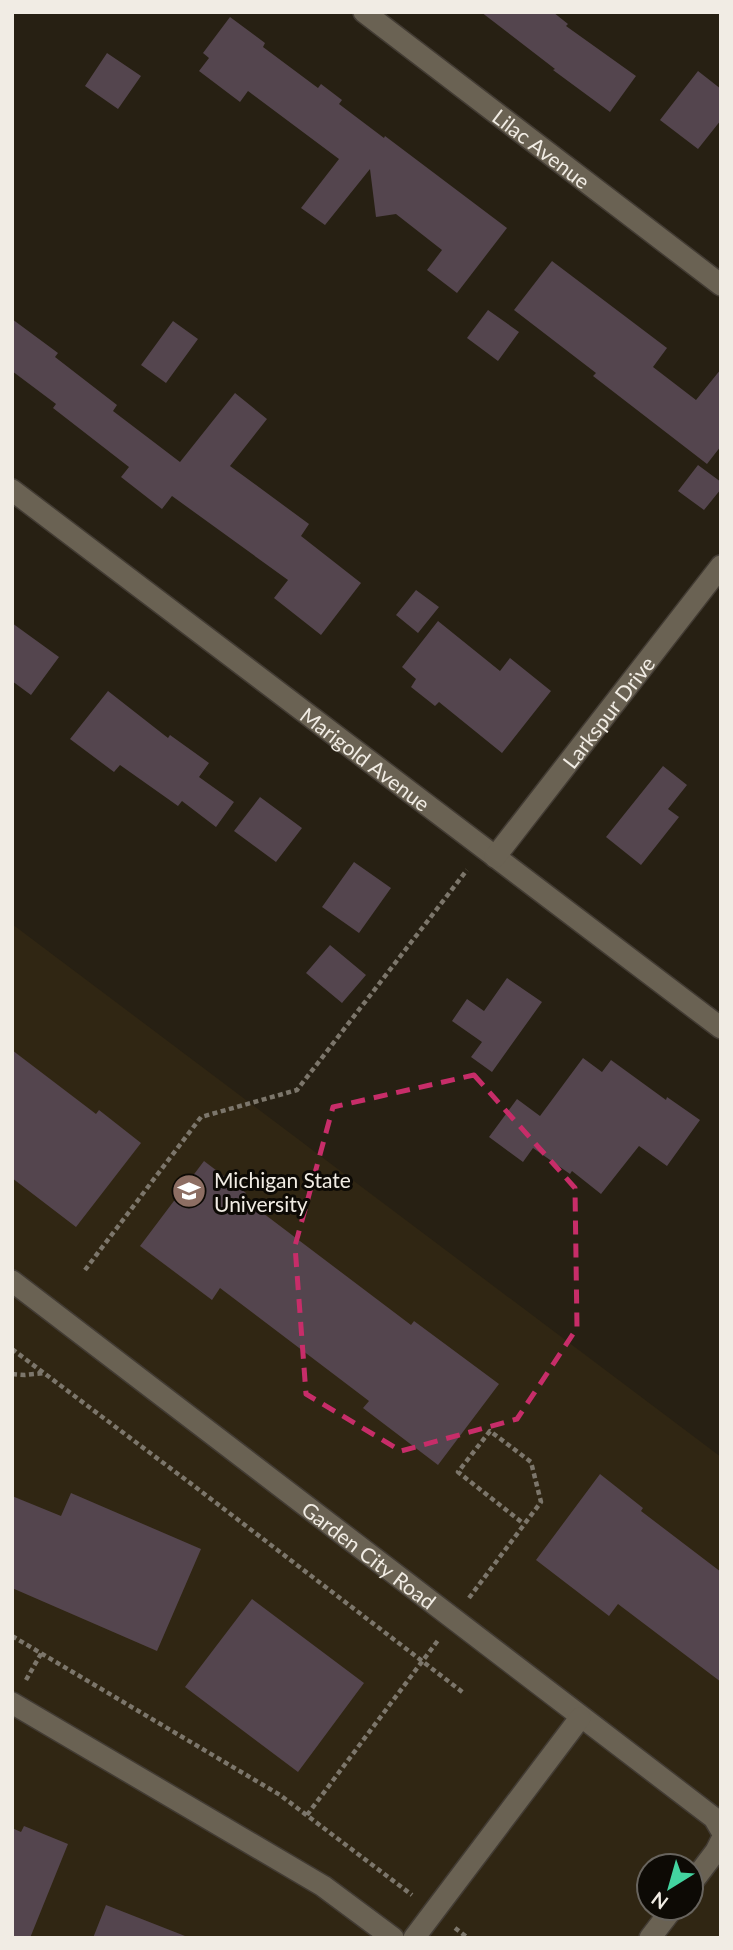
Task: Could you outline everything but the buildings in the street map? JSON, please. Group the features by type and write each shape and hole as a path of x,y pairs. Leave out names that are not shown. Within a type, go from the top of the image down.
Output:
{"street":[{"name":"Lilac Avenue","path":"364,12 721,285"},
{"name":"Marigold Avenue","path":"12,490 721,1028"},
{"name":"Larkspur Drive","path":"489,853 721,566"},
{"name":"Garden City Road","path":"12,1281 714,1818 721,1830"},
{"path":"12,1703 323,1886 393,1938"},
{"path":"414,1938 580,1718"},
{"path":"705,1866 721,1841"},
{"path":"650,1938 662,1922"}],"path":[{"path":"85,1270 201,1117 298,1090 489,853"},
{"path":"12,1349 465,1694"},
{"path":"12,1374 45,1373"},
{"path":"12,1636 280,1795 468,1938"}],"highlighted area":[{"path":"474,1075 575,1188 577,1328 517,1419 401,1451 306,1394 295,1246 333,1107"}],"shaded area":[{"name":"Michigan State University","path":"12,924 721,1457 721,1938 12,1938"}],"place":[{"name":"Michigan State University","path":"189,1191"}]}
